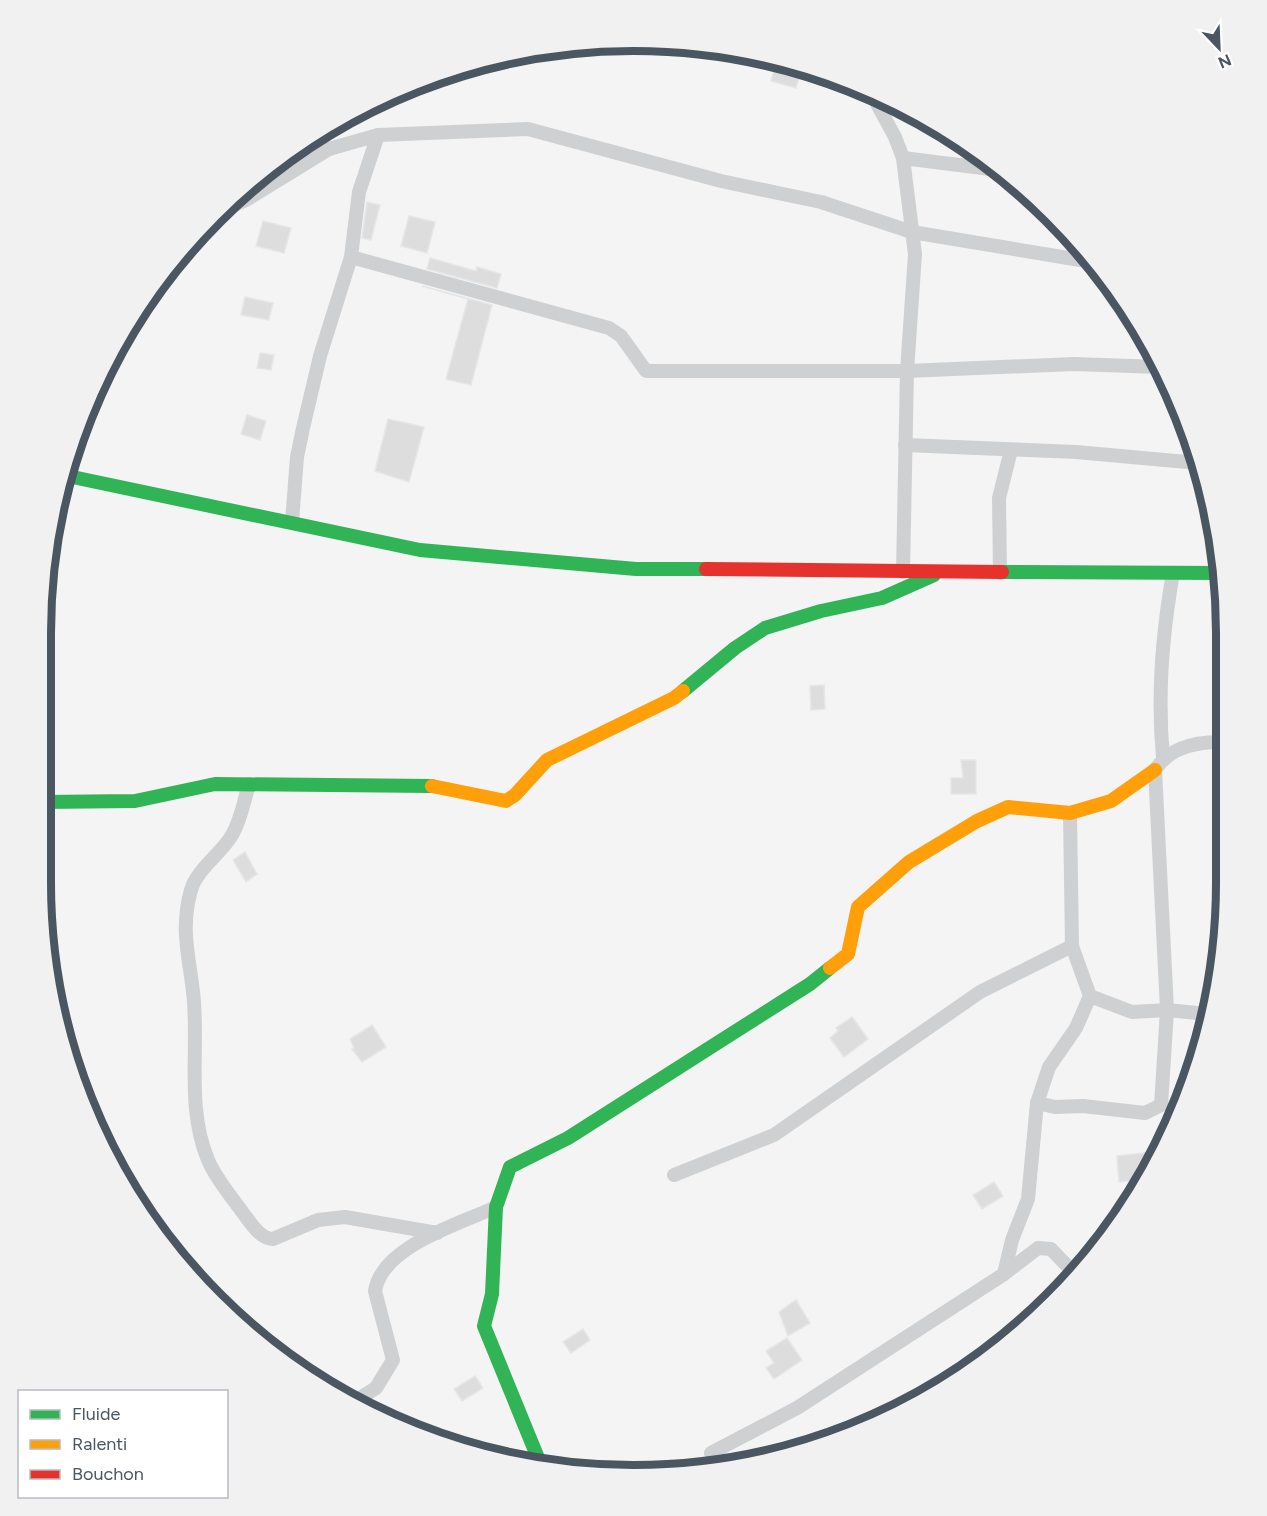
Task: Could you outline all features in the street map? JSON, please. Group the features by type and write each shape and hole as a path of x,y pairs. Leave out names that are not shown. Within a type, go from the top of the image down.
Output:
{"street":[{"path":"878,105 895,137 903,159 912,232 914,297 907,371 903,572"},
{"path":"244,201 329,149 378,135 528,129 721,181 821,202 912,232 1080,259"},
{"path":"292,522 297,457 303,428 320,356 351,257 359,192 378,135"},
{"path":"312,148 329,149"},
{"path":"903,159 984,168"},
{"path":"351,257 609,328 621,336 646,371 907,371 1074,364 1151,367"},
{"path":"905,445 1076,452 1190,462"},
{"path":"1000,573 999,498 1011,450"},
{"path":"73,477 420,550 636,569 1213,573"},
{"path":"51,802 135,801 214,784 424,784 506,801 515,795 546,760 674,698 735,648 765,628 820,611 882,598 938,572"},
{"path":"1163,757 1158,709 1163,634 1173,573"},
{"path":"537,1457 484,1326 492,1294 491,1273 496,1207 510,1167 568,1138 810,984 848,954 858,908 909,862 976,821 1008,807 1070,813 1111,801 1155,770 1163,757 1180,748 1216,743"},
{"path":"1037,1103 1055,1107 1083,1106 1145,1113 1155,1111 1161,1105 1167,1010 1155,770"},
{"path":"249,784 231,836 195,880 191,889 187,918 185,944 194,999 196,1038 195,1106 209,1162 257,1231 267,1238 273,1239 332,1217 345,1217 436,1233"},
{"path":"1004,1274 1012,1239 1028,1199 1037,1103 1049,1067 1076,1028 1090,996 1072,946 1070,813"},
{"path":"674,1175 774,1135 980,992 1072,946"},
{"path":"1090,996 1132,1012 1167,1010 1201,1013"},
{"path":"361,1397 376,1388 393,1360 376,1301 376,1282 396,1257 436,1233 496,1207"},
{"path":"711,1453 797,1408 1004,1274 1038,1248 1051,1249 1070,1268"}],"building":[{"path":"775,69 800,76 796,88 771,81"},
{"path":"367,202 380,205 371,240 362,238"},
{"path":"409,216 435,222 427,253 401,246"},
{"path":"263,221 291,228 284,253 256,246"},
{"path":"430,258 476,271 477,267 501,274 497,288 427,269"},
{"path":"422,286 492,305 471,385 446,379 468,299"},
{"path":"245,297 273,303 269,320 241,315"},
{"path":"260,353 274,355 271,370 257,368"},
{"path":"247,415 266,421 260,440 241,434"},
{"path":"388,419 424,427 409,482 375,471"},
{"path":"824,685 825,709 811,710 810,686"},
{"path":"961,760 976,760 976,794 951,794 951,778 963,778"},
{"path":"245,852 257,874 246,882 233,860"},
{"path":"852,1017 868,1039 844,1057 830,1038 838,1031 836,1028"},
{"path":"372,1025 386,1047 362,1062 352,1049 354,1048 350,1039"},
{"path":"1149,1152 1134,1180 1119,1182 1117,1156"},
{"path":"994,1182 1003,1196 982,1209 973,1195"},
{"path":"796,1300 810,1323 788,1336 779,1312"},
{"path":"583,1329 590,1340 571,1353 563,1342"},
{"path":"787,1338 802,1360 774,1379 766,1368 774,1363 766,1351"},
{"path":"475,1376 483,1388 462,1401 454,1389"}],"traffic: fast":[{"path":"73,477 420,550 636,569 706,569"},
{"path":"1002,572 1213,573"},
{"path":"683,691 735,648 765,628 821,611 882,598 934,575"},
{"path":"51,802 135,801 215,784 432,786"},
{"path":"537,1457 484,1326 492,1294 496,1207 510,1167 568,1138 810,984 830,968"}],"traffic: slow":[{"path":"432,786 506,801 515,795 547,760 674,698 683,691"},
{"path":"830,968 848,954 858,907 909,862 977,821 1008,807 1070,813 1111,801 1155,770"}],"traffic: jam":[{"path":"706,569 1002,572"}]}
